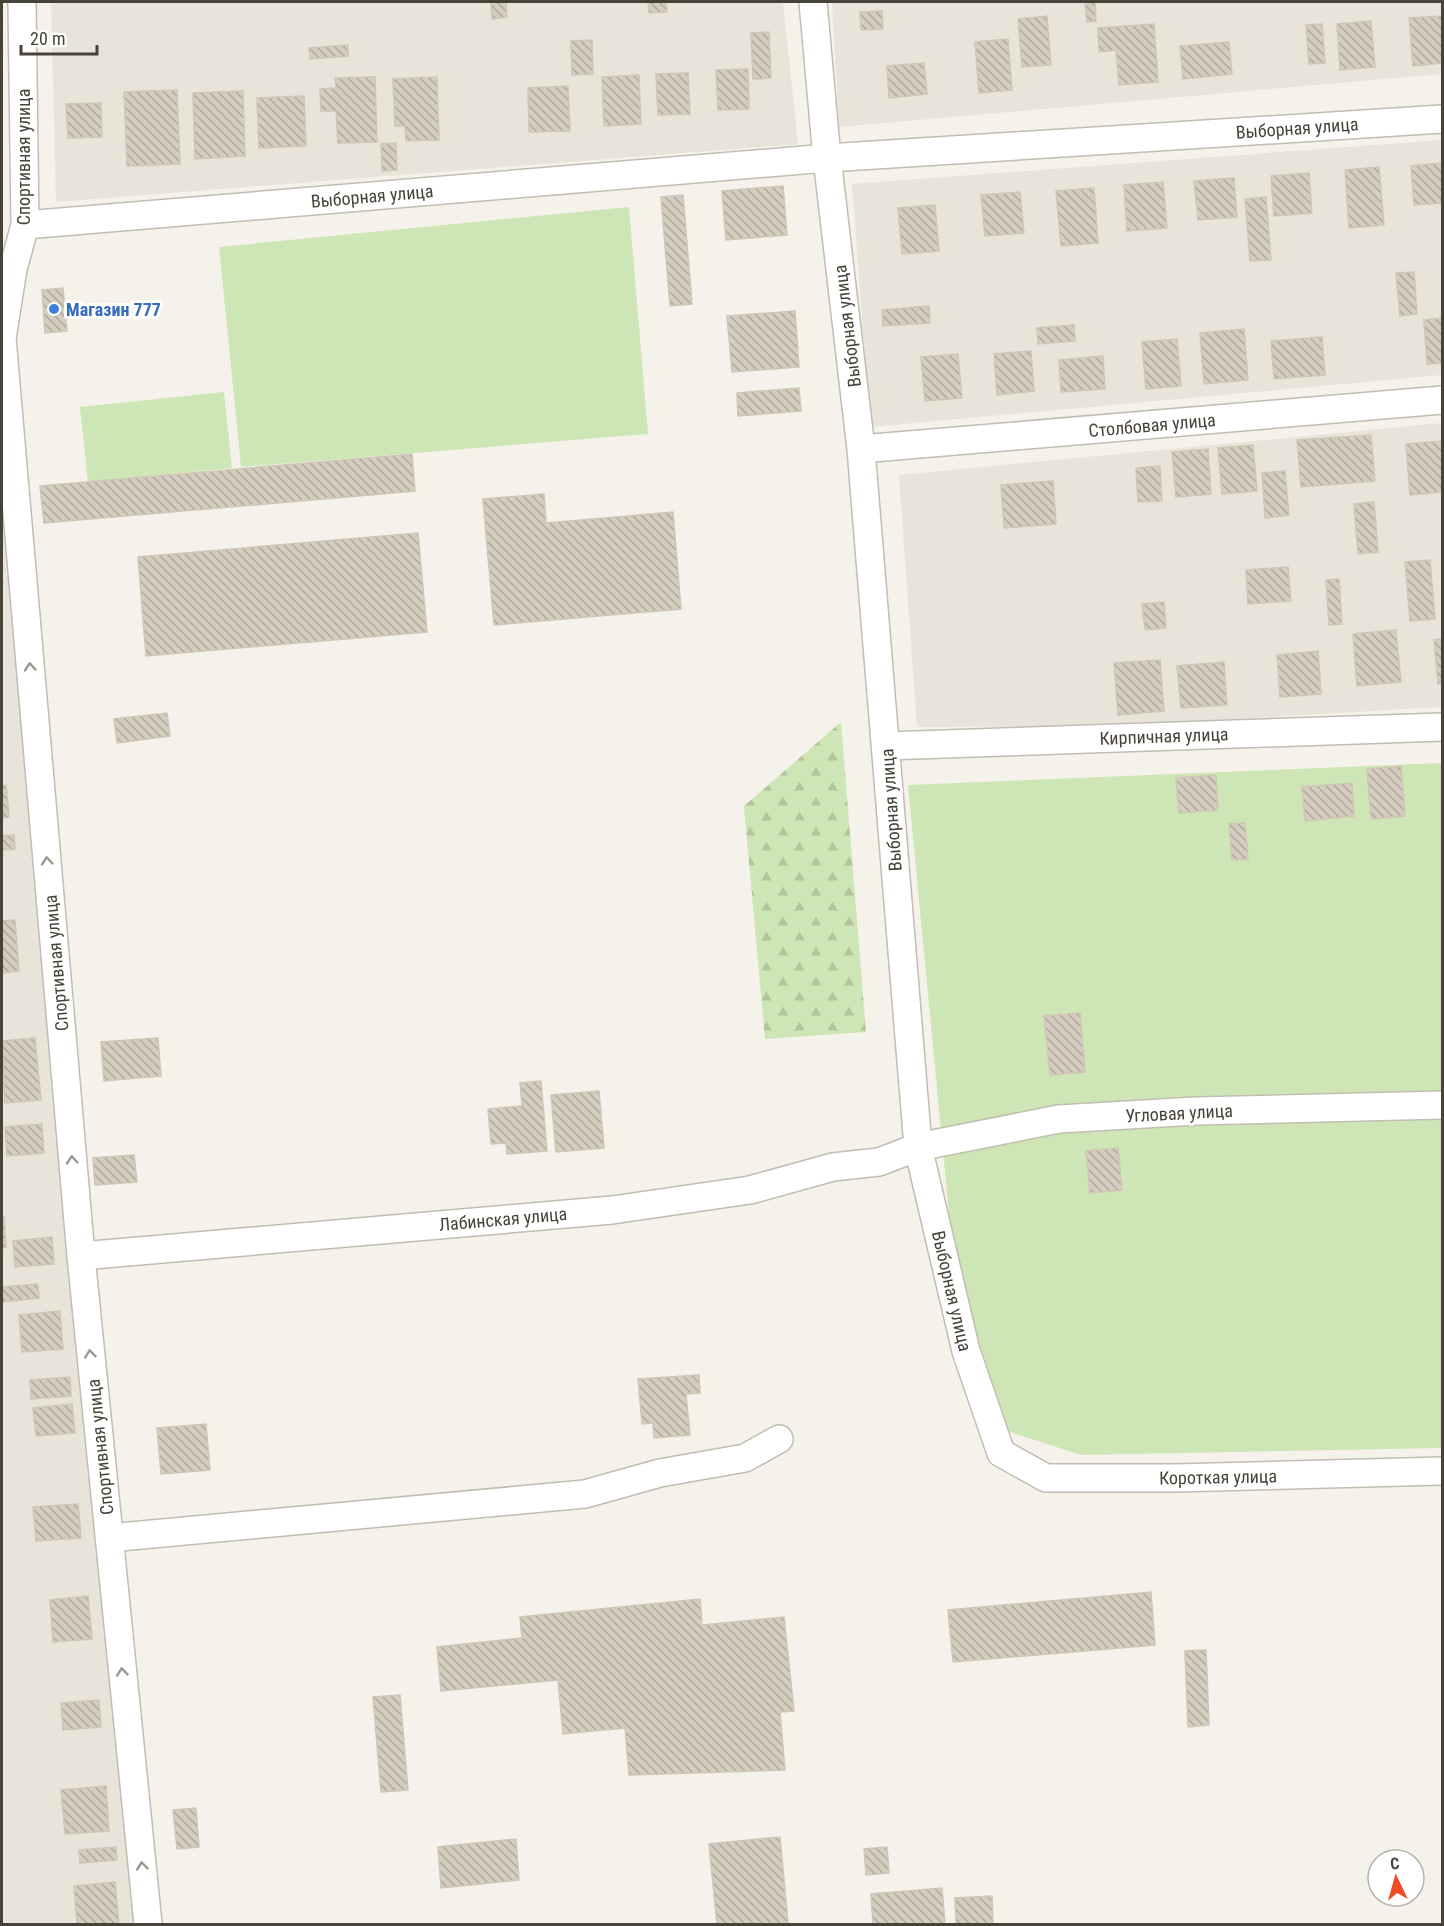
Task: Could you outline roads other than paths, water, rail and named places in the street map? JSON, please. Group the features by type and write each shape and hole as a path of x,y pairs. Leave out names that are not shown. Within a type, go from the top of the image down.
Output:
{"street":[{"name":"Спортивная улица","path":"22,2 25,225 14,269 2,338 81,1256 148,1924"},
{"name":"Выборная улица","path":"813,2 827,158 861,449 918,1147 966,1351 1000,1453"},
{"name":"Выборная улица","path":"25,225 827,158 1443,119"},
{"name":"Столбовая улица","path":"861,449 1443,400"},
{"name":"Кирпичная улица","path":"886,746 1443,726"},
{"name":"Угловая улица","path":"918,1147 1059,1119 1208,1110 1443,1105"},
{"name":"Лабинская улица","path":"81,1256 612,1210 750,1190 833,1167 879,1162 918,1147"},
{"path":"109,1538 585,1494 660,1473 745,1458 779,1439"},
{"name":"Короткая улица","path":"1000,1453 1046,1478 1174,1478 1443,1471"}],"place":[{"name":"Магазин 777","path":"54,309"}]}
